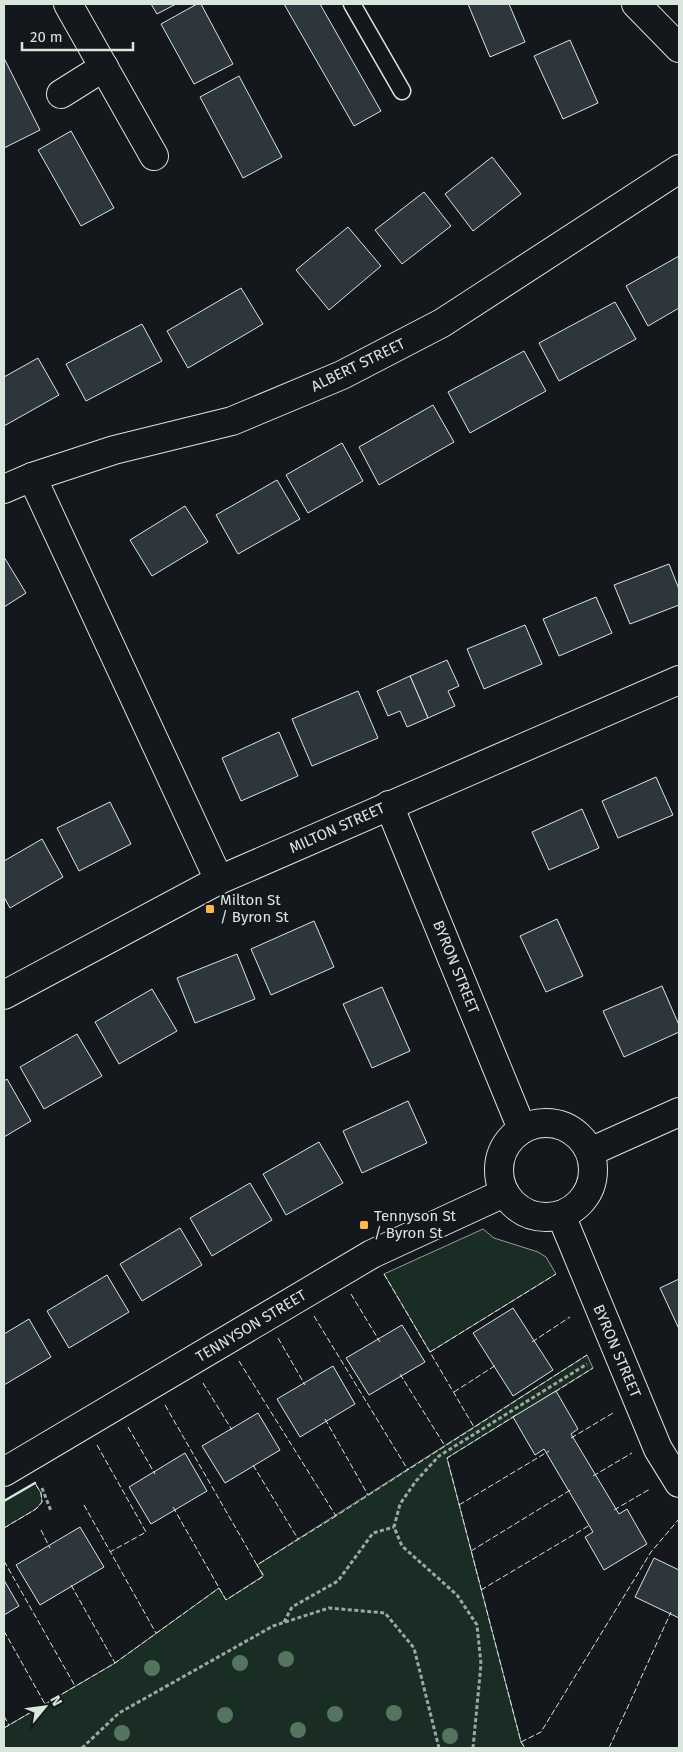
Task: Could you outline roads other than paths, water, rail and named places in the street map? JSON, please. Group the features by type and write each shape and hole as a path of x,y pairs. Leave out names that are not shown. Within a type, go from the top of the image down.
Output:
{"street":[{"path":"68,4 154,156"},
{"path":"636,4 679,48"},
{"path":"61,94 104,67"},
{"name":"ALBERT STREET","path":"4,489 32,476 114,450 232,421 342,375 442,322 679,169"},
{"path":"32,476 219,880"},
{"name":"MILTON STREET","path":"4,995 219,880 679,680"},
{"name":"BYRON STREET","path":"389,805 522,1129"},
{"path":"590,1152 679,1112"},
{"path":"537,1123 554,1123 569,1128 582,1138 590,1152 594,1168 592,1183 585,1197 574,1208 561,1216 544,1218 529,1214 515,1206 504,1193 498,1165 502,1150 511,1138 522,1129 537,1123"},
{"name":"TENNYSON STREET","path":"4,1472 372,1254 504,1193"},
{"name":"BYRON STREET","path":"561,1216 658,1449 679,1483"}],"lane":[{"path":"352,4 402,91"}],"place":[{"name":"Milton St / Byron St","path":"210,909"},
{"name":"Tennyson St / Byron St","path":"364,1225"}]}
